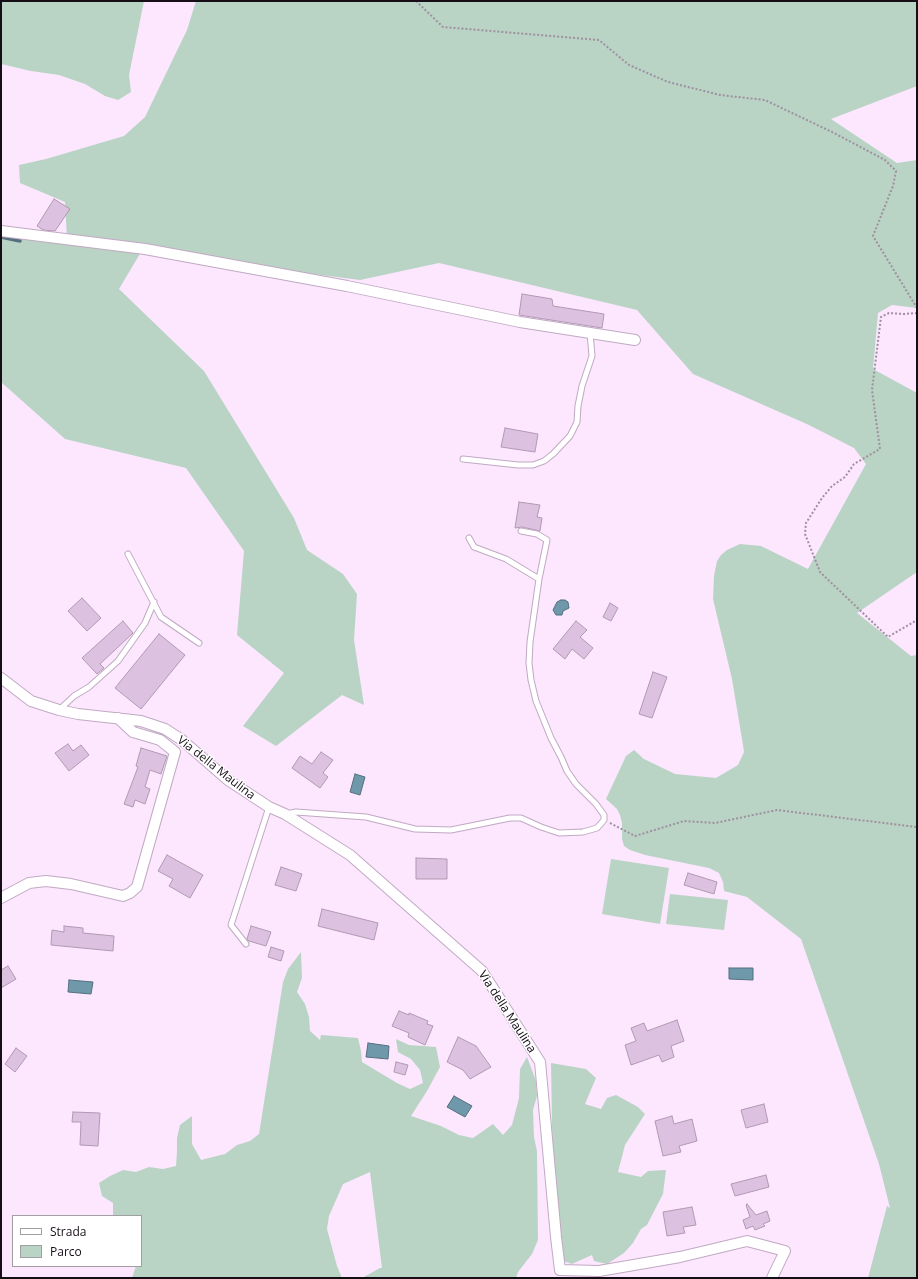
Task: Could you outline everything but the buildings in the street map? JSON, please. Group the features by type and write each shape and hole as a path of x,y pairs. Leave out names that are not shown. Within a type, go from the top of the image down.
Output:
{"street":[{"path":"1,231 145,249 347,286 520,322 635,340"},
{"name":"Via della Maulina","path":"1,678 31,701 59,710 78,714 141,721 165,729 182,740 228,780 269,807 285,814 350,855 482,971 540,1062 560,1270 599,1272 680,1257 747,1241 785,1250 772,1278"},
{"path":"1,898 29,883 46,881 71,884 123,896 130,893 137,887 175,752 160,740 133,732 118,718"}],"lane":[{"path":"463,459 518,465 533,465 544,462 554,454 570,436 577,422 578,406 582,386 592,356 590,333"},
{"path":"285,814 296,812 366,817 415,829 450,830 510,818 521,818 559,833 583,832 597,828 604,820 604,816 596,804 576,784 567,771 536,702 529,663 530,642 539,579 547,540 537,534 521,531"},
{"path":"469,538 474,547 506,559 539,579"},
{"path":"128,554 161,617 199,643"},
{"path":"59,710 118,661 145,622 154,602"},
{"path":"246,944 231,925 269,807"}],"path":[{"path":"416,1 443,27 599,40 629,65 668,82 720,95 765,100 834,133 885,160 896,171 893,186 873,236 917,308"},
{"path":"917,313 889,313 881,316 872,390 880,449 854,464 845,477 832,486 822,498 806,524 805,534 820,572 888,637 917,620"},
{"path":"604,820 634,836 684,821 715,823 777,810 917,827"}],"green space":[{"path":"1,1 144,1 129,75 131,92 118,100 105,96 85,84 59,75 31,71 1,64"},
{"path":"196,1 917,1 917,86 831,119 897,163 917,160 917,308 892,305 878,313 873,369 917,393 917,572 857,613 911,656 917,655 917,1278 868,1278 887,1206 890,1208 879,1164 801,939 747,897 724,891 723,882 719,873 709,868 645,855 630,850 624,846 620,815 617,809 606,799 626,756 634,750 644,759 675,774 716,778 738,765 744,752 743,745 732,679 713,599 714,576 717,561 727,550 740,544 761,546 808,569 866,464 854,448 809,425 693,374 637,310 439,263 360,280 141,252 119,289 204,371 294,518 307,550 343,574 357,594 354,640 364,705 342,695 276,746 243,726 284,673 237,635 244,551 186,468 65,439 1,382 1,234 67,239 65,202 20,183 19,165 46,159 124,136 145,117 187,30"},
{"path":"611,859 669,868 660,924 602,914"},
{"path":"670,894 728,900 724,930 666,924"},
{"path":"301,952 302,978 297,992 305,1004 309,1017 310,1031 320,1040 321,1035 358,1038 362,1062 397,1083 410,1089 423,1083 420,1070 411,1059 398,1052 396,1039 409,1045 436,1047 440,1067 411,1116 441,1126 459,1135 473,1138 493,1124 503,1135 512,1125 519,1098 520,1069 527,1057 536,1081 537,1096 533,1110 534,1137 537,1151 538,1240 532,1254 518,1272 516,1278 362,1278 382,1268 370,1172 343,1184 329,1216 327,1229 337,1266 342,1278 132,1278 136,1267 142,1267 142,1215 113,1215 113,1203 102,1196 99,1183 123,1170 136,1172 149,1167 163,1169 176,1166 177,1138 180,1125 192,1116 192,1144 201,1160 225,1154 237,1145 250,1141 259,1134 283,982 288,969"},
{"path":"551,1063 586,1069 596,1078 585,1104 601,1109 607,1098 616,1095 638,1107 645,1114 625,1145 618,1172 641,1177 648,1171 666,1170 663,1194 647,1225 641,1229 633,1243 624,1253 607,1264 594,1261 592,1255 572,1264 563,1261 554,1243"}],"water":[{"path":"561,600 568,602 569,608 563,611 562,615 556,615 553,610 557,602"},
{"path":"355,774 365,777 360,795 350,792"},
{"path":"729,968 753,968 753,980 729,979"},
{"path":"69,980 93,982 91,994 68,992"},
{"path":"368,1043 389,1046 388,1059 366,1057"},
{"path":"454,1096 472,1106 465,1117 447,1107"}],"waterway":[{"path":"1,237 20,241"}]}
